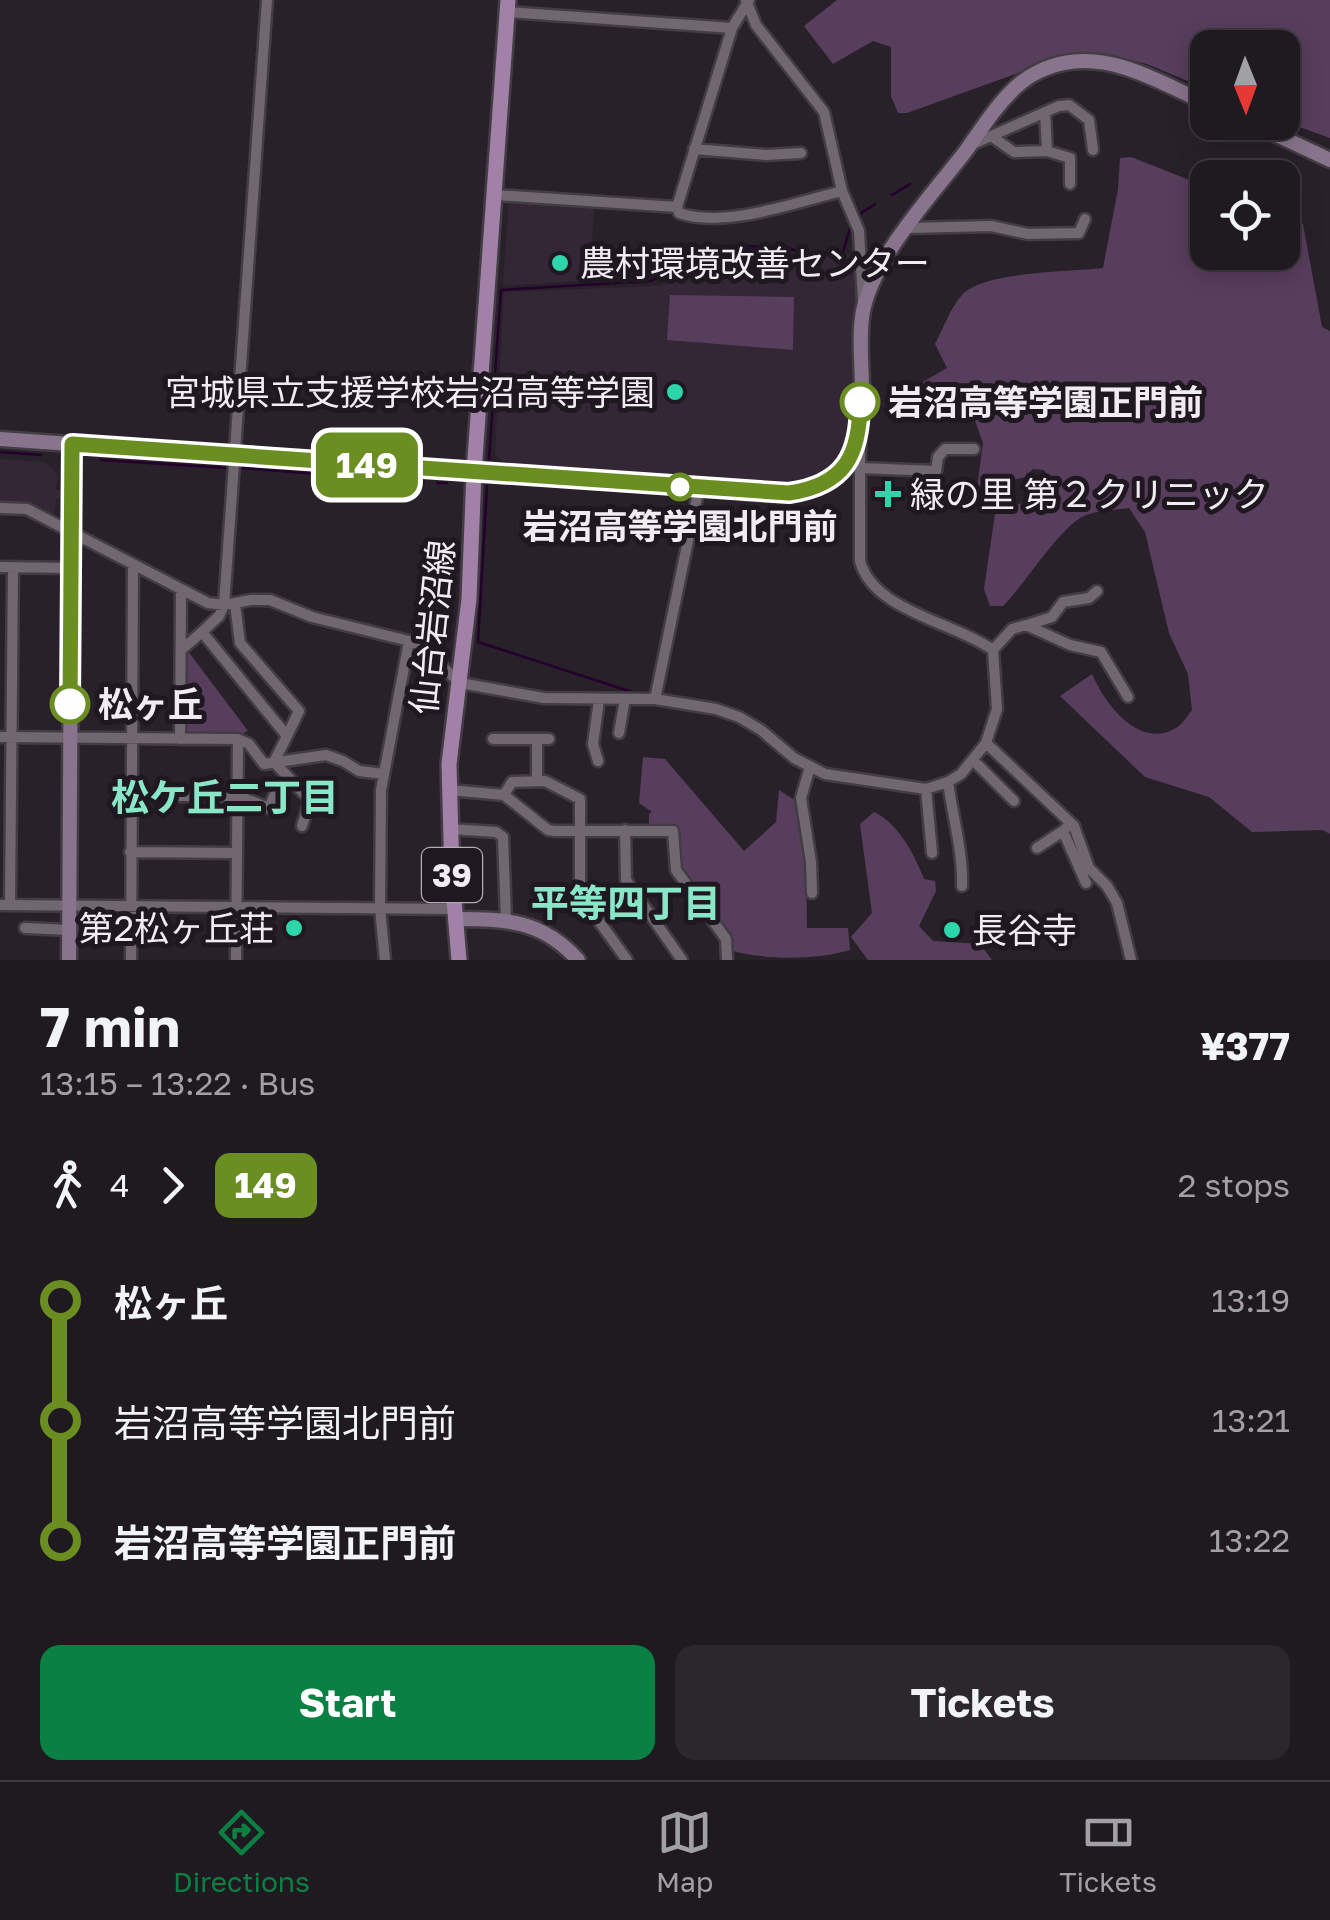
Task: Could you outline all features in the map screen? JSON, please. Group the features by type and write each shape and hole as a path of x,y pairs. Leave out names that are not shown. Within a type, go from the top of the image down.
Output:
{"main road":[{"name":"仙台岩沼線","path":"459,960 450,829 451,738 469,599 474,472 507,6"}],"street":[{"path":"267,0 236,456 230,605 240,643 300,711 274,762"},
{"path":"748,0 732,28 676,207 689,217 725,217 842,191"},
{"path":"748,0 756,25 824,112 842,191 859,231 864,308"},
{"path":"507,6 732,28"},
{"path":"993,650 976,638 881,595 871,586 860,561 860,330 864,308 876,275 908,228 1017,86 1034,74 1064,63 1104,62 1190,96"},
{"path":"970,145 1045,112 1069,106 1080,111 1092,130 1093,150"},
{"path":"1045,112 1046,150"},
{"path":"991,136 1014,152 1046,150 1070,158 1070,184"},
{"path":"1287,140 1330,160"},
{"path":"694,149 766,155 801,153"},
{"path":"496,195 676,207"},
{"path":"908,228 991,226 1028,234 1079,234 1085,220"},
{"path":"0,440 789,493 811,490 836,476 858,441 860,428"},
{"path":"69,960 72,444"},
{"path":"860,468 936,471 938,457 945,449 974,449"},
{"path":"655,699 699,488"},
{"path":"0,508 27,509 200,600 230,605 270,600 312,617 420,645 460,683 544,698 655,699 705,707 739,717 810,768 850,780 926,788 948,782 974,761 986,744 997,709 993,650 1012,628 1052,617 1063,602 1088,598 1097,591"},
{"path":"131,960 133,564"},
{"path":"71,568 6,568 5,905 380,908 455,914 506,919 545,932 578,960"},
{"path":"180,739 182,590"},
{"path":"181,650 230,605"},
{"path":"1026,625 1070,646 1101,652 1128,697"},
{"path":"202,632 286,736"},
{"path":"385,960 380,908 381,790 409,641"},
{"path":"620,733 625,699"},
{"path":"598,761 593,744 599,700"},
{"path":"5,737 238,739 248,744 264,764 326,755 358,771 384,774"},
{"path":"236,960 238,739"},
{"path":"493,739 543,739 537,781"},
{"path":"986,744 1067,827 1089,868 1108,886 1117,903 1131,960"},
{"path":"974,761 1014,801"},
{"path":"274,762 310,800 302,826"},
{"path":"810,768 801,798 812,893"},
{"path":"504,795 512,782 544,781 580,799 580,895 627,960"},
{"path":"948,782 956,846 963,857 962,886"},
{"path":"926,788 932,853"},
{"path":"449,790 504,795 548,830 673,831 676,870 726,939 726,960"},
{"path":"131,796 238,796 270,808 274,796"},
{"path":"1037,848 1067,827"},
{"path":"1067,827 1086,883"},
{"path":"450,829 496,832 502,837 506,919"},
{"path":"626,830 626,880 682,960"},
{"path":"130,852 237,852"},
{"path":"24,928 69,930"}],"shaded area":[{"path":"837,0 1330,0 1330,138 1300,127 1300,30 1190,30 1190,82 1147,64 1107,54 1068,55 898,113 891,96 891,47 873,41 833,64 804,26"},
{"path":"1131,157 1190,180 1190,270 1300,270 1300,223 1303,224 1322,327 1330,331 1330,834 1323,830 1252,832 1209,797 1145,777 1060,696 1092,674 1115,710 1149,733 1176,728 1192,710 1188,674 1169,633 1145,532 1129,508 1082,517 1063,533 1003,606 990,606 984,589 996,507 1041,501 1047,476 1044,470 1033,469 1025,477 1009,481 996,503 975,503 983,443 964,390 921,399 914,387 947,368 935,344 958,300 973,287 1008,277 1103,268 1120,158"},
{"path":"509,201 594,207 590,280 503,286"},
{"name":"宮城県立支援学校岩沼高等学園","path":"740,252 803,258 854,254 857,299 852,428 843,452 827,469 811,480 793,484 503,462 495,454 506,292 659,286"},
{"path":"670,295 794,297 793,350 667,340"},
{"path":"0,459 45,462 58,474 56,489 65,490 65,499 56,499 54,515 31,507 0,505"},
{"path":"187,650 248,731 240,735 182,733 183,653"},
{"path":"643,757 665,759 744,851 776,822 779,790 796,801 806,860 807,928 848,928 850,950 792,958 733,951 723,924 685,876 674,828 649,826 652,812 639,803"},
{"path":"874,812 898,832 924,879 935,881 936,891 919,926 933,941 980,944 992,960 868,960 851,937 872,913 860,824"}],"waterway":[{"path":"892,195 910,184"},
{"path":"857,216 875,204"},
{"path":"489,459 501,290 650,281 734,246 786,247 804,254 843,252 851,225"},
{"path":"0,452 41,455"},
{"path":"101,460 228,468"},
{"path":"241,468 381,479"},
{"path":"395,480 424,482"},
{"path":"437,483 447,483"},
{"path":"487,486 478,642 632,692 650,693"},
{"path":"661,694 713,703"}],"bus line":[{"name":"149","path":"70,704 72,444 789,493 811,490 836,476 858,441 860,402"}],"place":[{"name":"農村環境改善センター","path":"560,263"},
{"name":"宮城県立支援学校岩沼高等学園","path":"675,392"},
{"name":"岩沼高等学園正門前","path":"860,402"},
{"name":"岩沼高等学園北門前","path":"680,487"},
{"name":"緑の里 第２クリニック","path":"888,494"},
{"name":"松ヶ丘","path":"70,704"},
{"name":"第2松ヶ丘荘","path":"294,928"},
{"name":"長谷寺","path":"952,930"}],"district":[{"name":"松ケ丘二丁目","path":"225,796"},
{"name":"平等四丁目","path":"626,902"}]}
